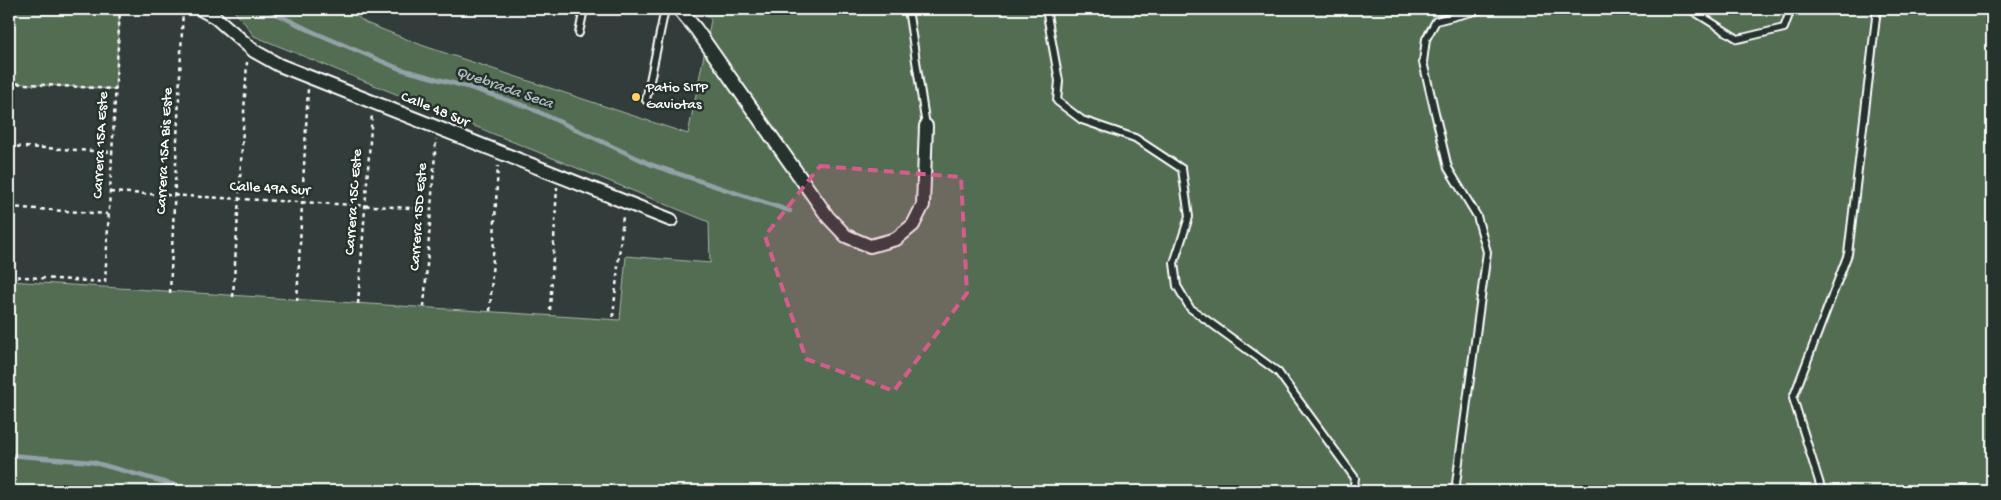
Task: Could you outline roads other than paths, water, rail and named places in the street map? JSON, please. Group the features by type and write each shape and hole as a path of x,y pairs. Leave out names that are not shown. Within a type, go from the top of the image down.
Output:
{"street":[{"name":"Calle 48 Sur","path":"200,9 215,17 248,47 278,65 671,220"},
{"path":"679,9 696,30 828,217 846,236 870,246 896,238 913,225 923,205 926,126"}],"lane":[{"path":"579,33 584,9"},
{"path":"646,100 665,9"},
{"path":"908,9 926,126"},
{"path":"1046,9 1059,81 1057,101 1082,120 1135,138 1182,168 1189,217 1174,263 1177,286 1190,308 1278,372 1355,478 1353,491"},
{"path":"1455,491 1487,252 1477,216 1448,168 1424,62 1426,39 1436,21 1483,9"},
{"path":"1690,9 1738,39 1784,28 1791,9"},
{"path":"1822,491 1793,398 1848,254 1877,9"}],"waterway":[{"name":"Quebrada Seca","path":"267,9 311,31 400,69 471,88 528,107 652,165 790,211"},
{"path":"9,455 92,462 182,487 183,491"}],"place":[{"name":"Patio SITP Gaviotas","path":"636,97"}]}
